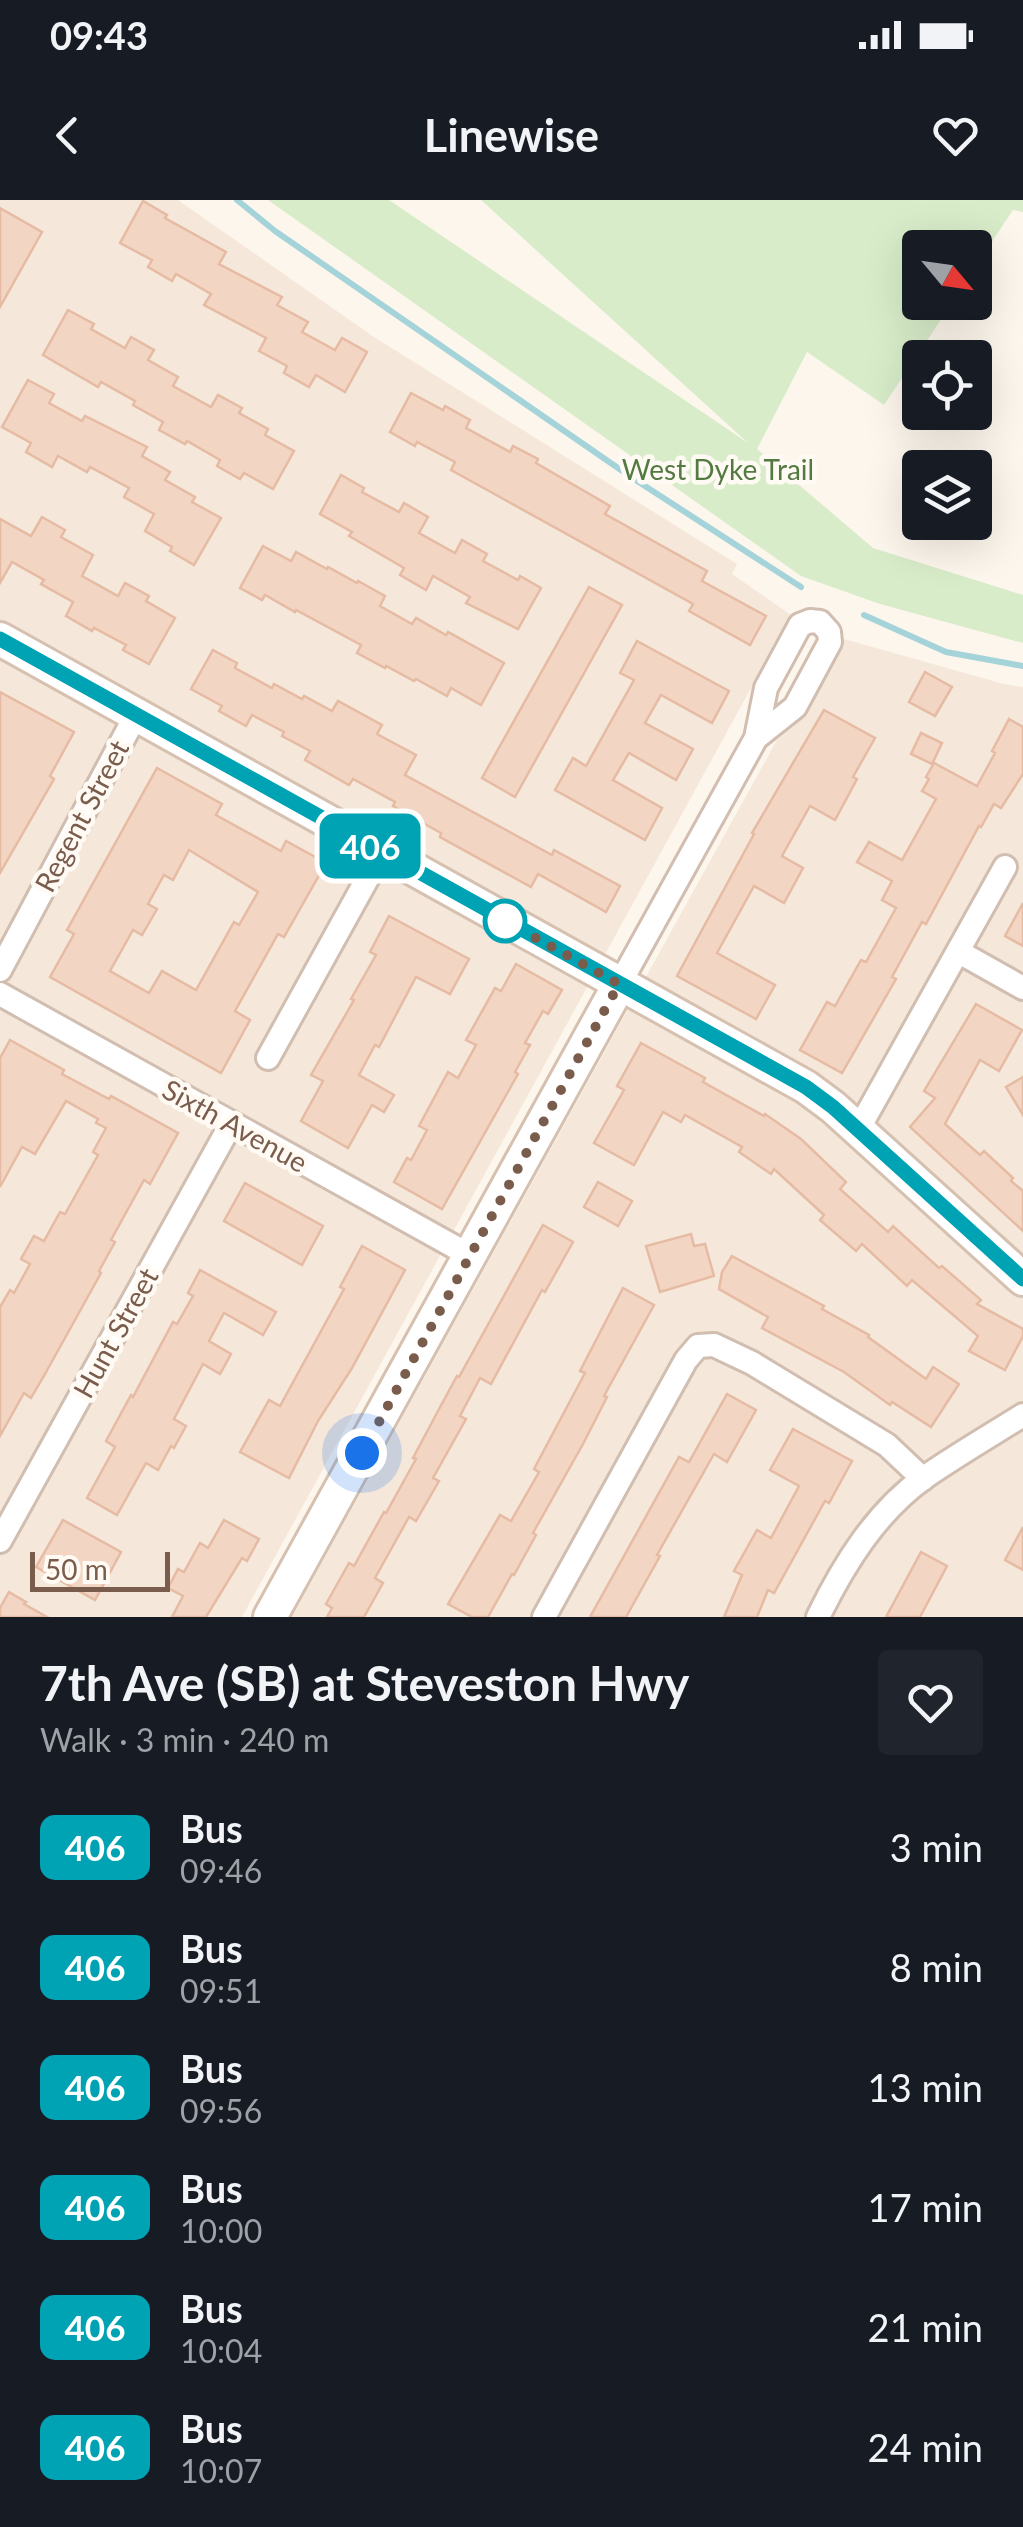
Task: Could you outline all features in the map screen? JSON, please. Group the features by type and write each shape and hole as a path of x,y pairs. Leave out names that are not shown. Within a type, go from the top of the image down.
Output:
{"street":[{"path":"270,1617 756,738 766,688 800,625 820,622 829,632 830,642 794,707 756,738"},
{"path":"0,639 782,1072 833,1107 1023,1279"},
{"name":"Regent Street","path":"0,970 136,715"},
{"path":"268,1058 382,852"},
{"path":"858,1130 1005,867"},
{"path":"959,952 1023,988"},
{"name":"Sixth Avenue","path":"0,994 471,1256"},
{"name":"Hunt Street","path":"0,1541 231,1124"},
{"path":"544,1617 686,1360 698,1346 714,1345 752,1363 887,1445 923,1479"},
{"path":"818,1617 842,1570 880,1518 923,1479 1023,1414"}],"shaded area":[{"path":"0,200 178,200 374,337 737,564 732,574 791,615 242,1617 0,1617"},
{"path":"844,639 1023,687 1023,1617 292,1617 777,740 795,725"}],"green space":[{"name":"West Dyke Trail","path":"268,200 389,200 748,443 481,200 1023,200 1023,212 1013,210 992,242 992,230 902,230 902,320 941,320 927,340 902,340 902,378 884,405 807,352 757,449 873,548 1023,595 1023,643 880,604 801,576"}],"building":[{"path":"143,201 226,252 219,264 282,297 277,305 308,322 302,332 335,350 342,338 367,352 345,392 316,375 309,387 284,373 287,366 259,351 266,338 204,305 211,294 176,274 172,281 148,267 152,260 120,243"},
{"path":"0,208 42,232 0,307"},
{"path":"68,310 94,324 91,329 125,348 131,337 154,350 148,360 178,377 173,386 211,407 218,395 242,408 239,413 268,429 265,435 294,451 273,489 244,473 240,479 217,466 220,460 159,430 163,422 133,405 135,401 101,382 98,387 43,355"},
{"path":"28,380 54,394 49,403 147,447 142,456 170,472 165,480 195,497 192,502 221,518 194,565 145,531 154,514 124,497 129,488 90,467 87,472 58,456 52,467 26,452 31,443 2,427"},
{"path":"411,393 470,420 466,428 510,452 513,446 538,459 536,463 610,506 605,514 707,571 702,581 766,616 750,645 689,611 693,604 451,470 455,462 390,432"},
{"path":"341,475 364,488 362,492 399,512 404,503 428,517 419,533 455,553 462,540 487,554 483,561 541,588 518,629 466,603 470,597 433,576 426,590 400,575 404,568 320,514"},
{"path":"42,517 65,530 61,537 93,555 82,576 118,596 125,583 149,596 146,601 175,618 149,664 123,650 126,645 66,616 73,602 12,562 0,583 0,519 31,536"},
{"path":"263,546 291,561 296,552 358,581 385,596 380,606 412,624 416,618 504,663 481,705 451,688 447,696 385,668 357,653 361,645 265,595 262,600 240,588"},
{"path":"589,587 622,605 515,797 482,778"},
{"path":"637,641 729,691 712,723 661,695 645,723 693,749 676,780 629,753 613,780 662,808 645,840 555,790 573,758 586,766 634,680 620,673"},
{"path":"213,650 237,663 235,668 272,688 274,684 332,711 338,701 382,725 377,734 416,755 405,775 552,855 554,850 620,886 606,912 538,874 531,887 440,837 441,833 393,806 395,802 353,779 349,785 305,760 310,751 282,736 284,732 252,715 246,726 219,711 222,706 191,689"},
{"path":"925,672 952,687 935,716 909,702"},
{"path":"0,692 74,732 50,776 54,779 0,873"},
{"path":"824,710 875,738 835,820 810,806 782,856 803,868 784,903 754,886 717,953 775,985 756,1019 677,976 752,833"},
{"path":"1009,719 1023,727 1023,774 1001,808 994,804 979,826 926,924 922,922 892,977 896,979 842,1073 800,1050 827,1002 835,1006 861,960 866,962 896,908 882,900 892,881 857,862 869,842 902,860 936,799 922,791 934,763 977,786"},
{"path":"921,733 942,743 932,764 911,754"},
{"path":"157,768 222,804 216,815 281,851 286,841 326,863 284,937 278,934 235,1011 250,1020 221,1073 50,977 74,934 67,930","holes":["189,850 258,892 239,925 234,922 196,990 162,971 149,993 110,971 133,930 142,935 157,909 148,904 164,875 173,880"]},
{"path":"1023,903 1023,946 1005,936"},
{"path":"389,916 469,959 450,994 416,977 379,1047 375,1045 359,1075 394,1095 384,1112 372,1105 348,1148 301,1121 323,1081 311,1075 354,1000 351,999 376,955 370,952"},
{"path":"516,964 562,990 548,1014 543,1011 525,1043 530,1045 515,1072 518,1074 442,1209 394,1182 427,1130 419,1126 448,1072 458,1078 476,1045 466,1040 495,988 501,991"},
{"path":"976,1004 1022,1030 999,1071 980,1060 945,1124 980,1155 984,1151 1023,1191 1023,1231 910,1127 935,1098 924,1091"},
{"path":"10,1040 64,1070 62,1074 178,1133 150,1184 144,1180 111,1240 115,1242 101,1273 31,1398 24,1393 0,1436 0,1307 10,1290 14,1293 30,1264 21,1259 34,1236 44,1241 60,1212 65,1214 98,1155 93,1152 106,1128 66,1101 35,1154 22,1147 0,1187 0,1058"},
{"path":"641,1043 801,1139 846,1182 840,1189 888,1232 893,1226 981,1300 977,1304 1023,1329 1005,1370 969,1351 978,1336 912,1280 907,1286 862,1244 856,1251 820,1220 824,1215 774,1169 771,1174 739,1152 742,1147 685,1115 681,1122 663,1112 634,1165 594,1143 624,1090 617,1086"},
{"path":"1023,1077 1023,1115 1006,1087"},
{"path":"598,1182 632,1201 618,1226 584,1207"},
{"path":"245,1183 323,1226 302,1265 224,1221"},
{"path":"543,1225 573,1242 491,1384 480,1378 460,1416 466,1419 433,1478 439,1481 416,1521 409,1517 375,1578 383,1583 364,1617 327,1617 332,1608 326,1604 349,1563 354,1566 386,1513 457,1376"},
{"path":"691,1234 694,1246 705,1244 714,1276 660,1292 646,1246"},
{"path":"362,1246 405,1270 289,1478 240,1452 269,1400 280,1406 344,1289 340,1287"},
{"path":"732,1256 824,1306 822,1309 869,1335 926,1379 933,1367 959,1384 931,1427 892,1402 890,1405 844,1372 762,1328 768,1317 719,1289 722,1272"},
{"path":"200,1270 276,1312 263,1335 224,1313 209,1341 231,1354 220,1374 203,1364 174,1419 186,1426 174,1448 171,1446 158,1470 146,1463 117,1515 87,1498 115,1447 106,1441 173,1322 177,1324 193,1296 188,1293"},
{"path":"623,1288 654,1305 514,1575 488,1617 472,1617 448,1604 500,1515 511,1521 539,1472 534,1469 585,1373 580,1371"},
{"path":"727,1394 756,1410 727,1462 714,1454 626,1617 590,1617 679,1457 689,1462"},
{"path":"793,1429 852,1461 774,1593 768,1590 757,1617 724,1617 742,1575 734,1571 757,1530 771,1538 799,1486 770,1470"},
{"path":"63,1520 121,1552 95,1600 36,1567"},
{"path":"224,1520 259,1539 247,1561 242,1558 206,1617 172,1617 183,1596 168,1588 178,1569 184,1572 200,1543 208,1548"},
{"path":"1023,1527 1023,1570 1005,1560"},
{"path":"921,1552 947,1566 920,1617 886,1617"},
{"path":"9,1592 47,1617 0,1617 0,1608"}],"waterway":[{"path":"237,200 275,231 631,477 801,587"},
{"path":"864,615 946,652 1023,666"}],"bus line":[{"name":"406","path":"0,639 806,1087 1023,1279"}],"route":[{"path":"362,1453 619,984 505,921"}]}
